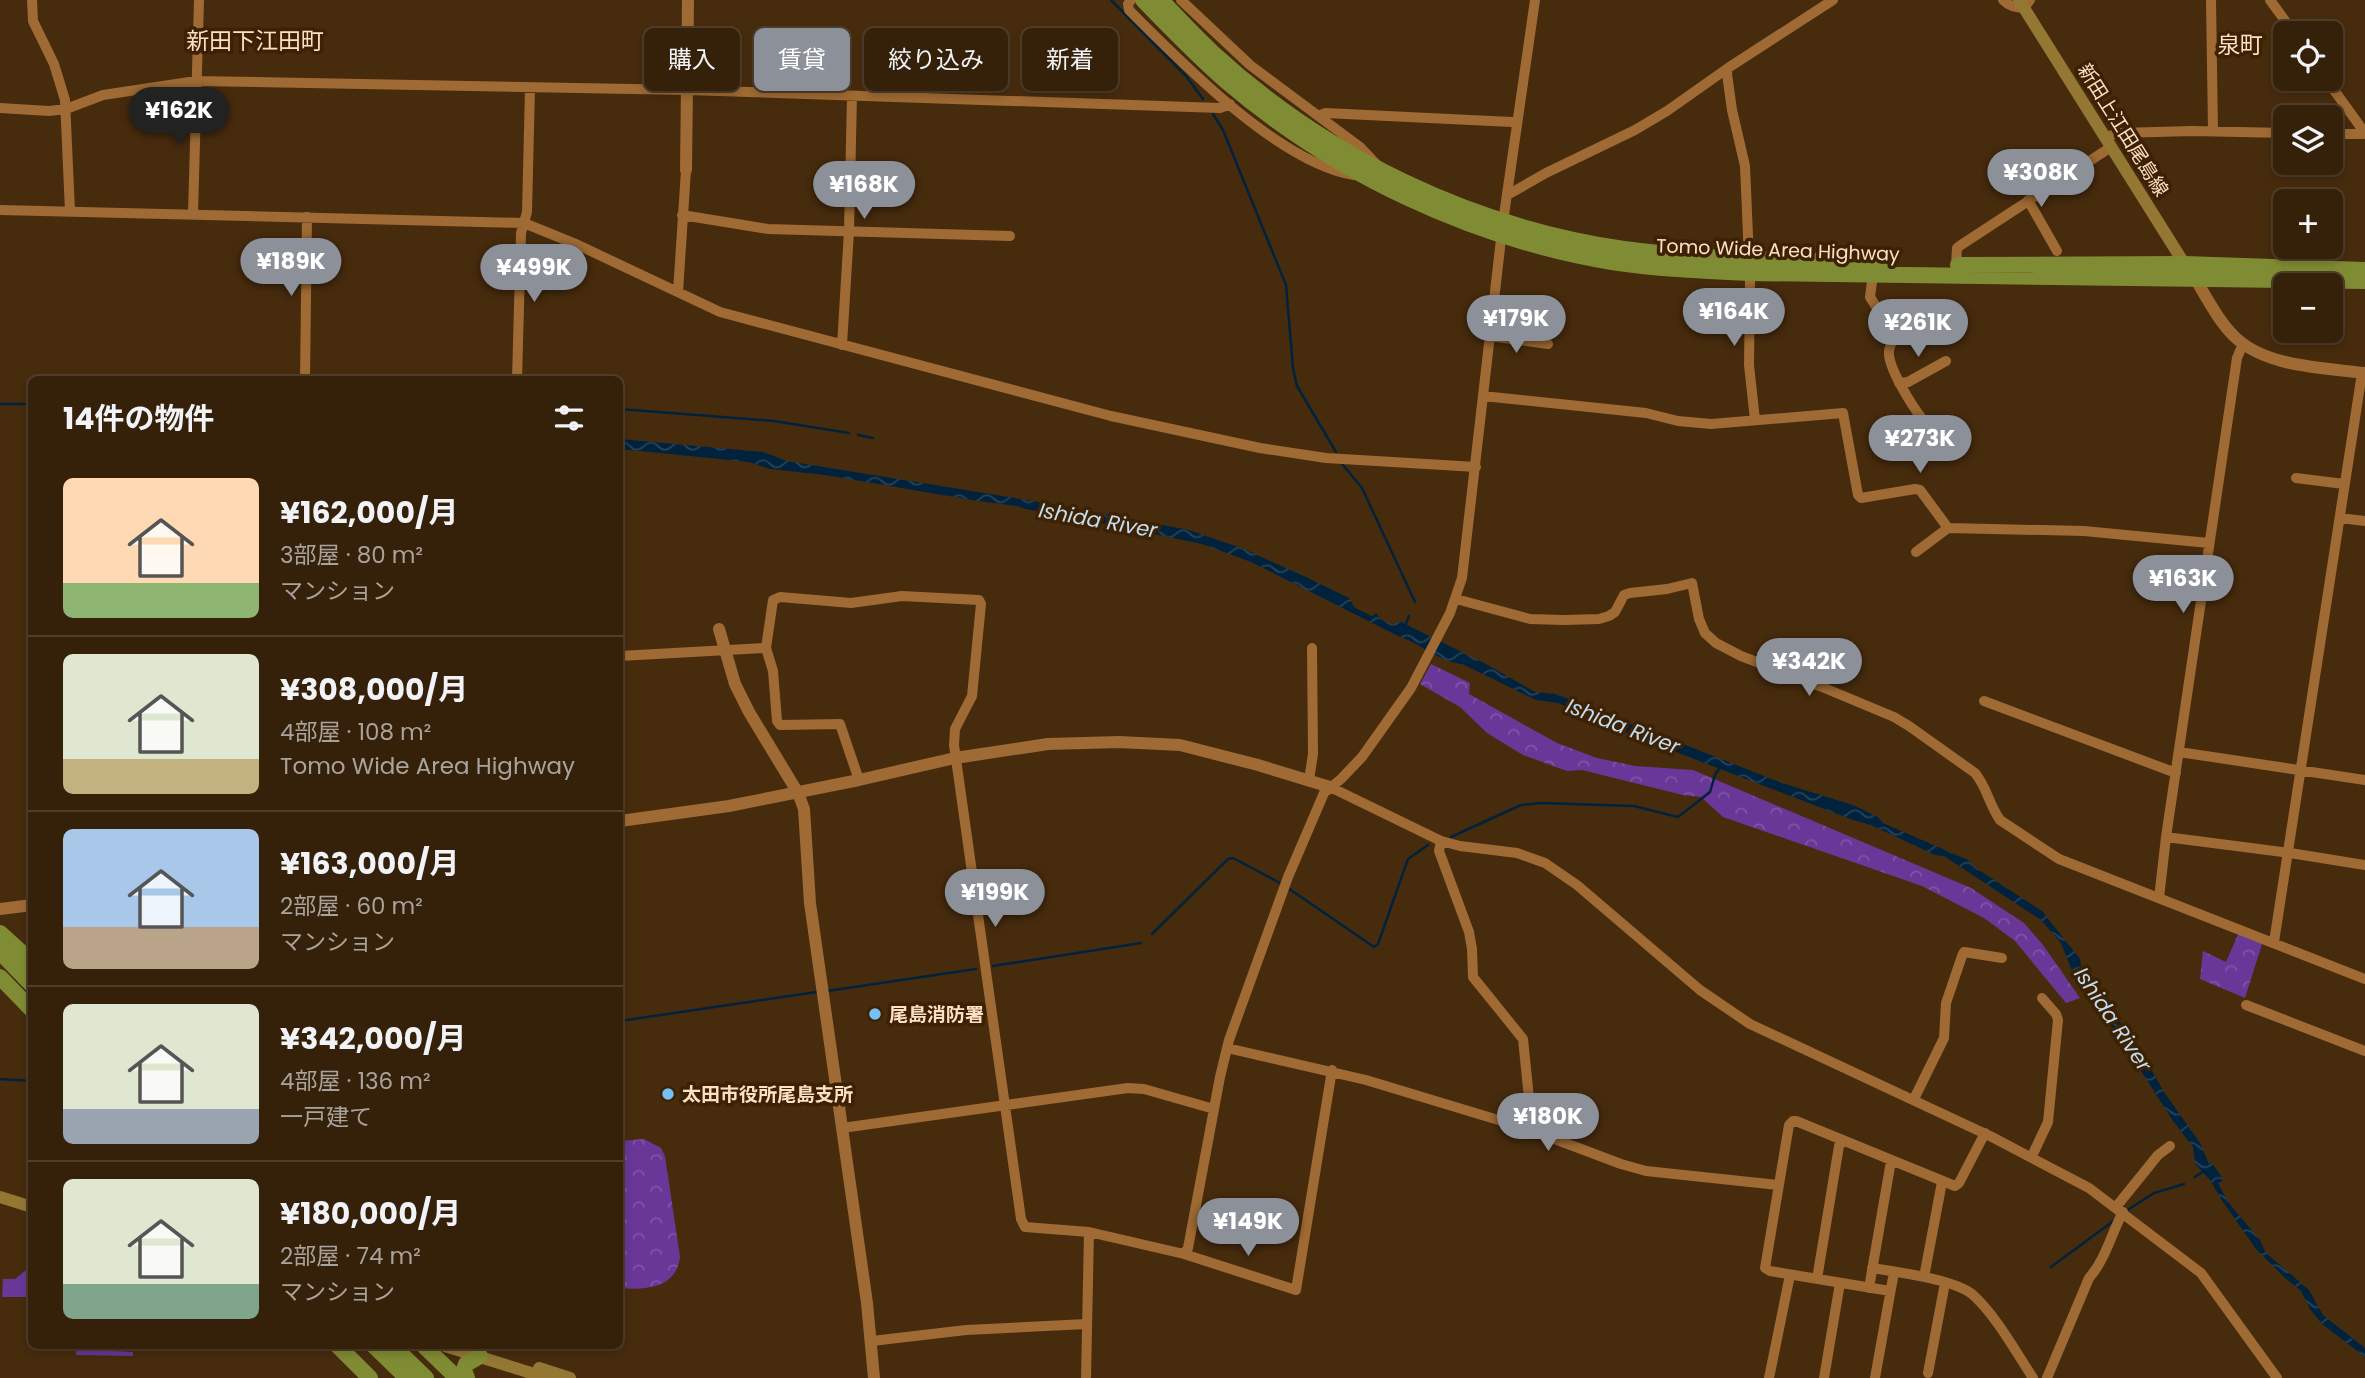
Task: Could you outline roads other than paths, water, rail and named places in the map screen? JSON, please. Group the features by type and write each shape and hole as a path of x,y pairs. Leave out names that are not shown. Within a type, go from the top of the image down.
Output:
{"highway":[{"name":"Tomo Wide Area Highway","path":"1143,0 1180,28 1247,98 1327,153 1435,196 1502,228 1611,262 1669,269 1749,266 2185,264 2365,270"},
{"name":"Tomo Wide Area Highway","path":"1161,0 1180,28"},
{"name":"Tomo Wide Area Highway","path":"1749,266 1814,274 2365,281"},
{"path":"0,933 28,958"},
{"path":"0,952 28,981"},
{"path":"0,977 28,1008"},
{"path":"341,1349 372,1378"},
{"path":"348,1349 372,1378"},
{"path":"377,1349 403,1374"},
{"path":"396,1349 426,1378"},
{"path":"427,1349 457,1378"},
{"path":"467,1378 464,1370 476,1351"}],"main road":[{"name":"新田上江田尾島線","path":"2024,3 2108,142 2196,279"},
{"path":"0,1197 28,1206"},
{"path":"476,1351 547,1378"},
{"path":"476,1351 570,1378"}],"street":[{"path":"32,0 33,21 54,64 66,109 69,211"},
{"path":"193,214 199,0"},
{"path":"688,0 688,28"},
{"path":"1131,0 1128,4 1129,10 1172,53 1230,104 1279,141 1330,170 1375,173 1368,153 1250,65 1181,0"},
{"path":"1184,1254 1188,1248 1227,1048 1285,886 1324,793 1362,757 1411,688 1456,599 1462,578 1502,228 1535,0"},
{"path":"2003,0 2016,8 2024,3"},
{"path":"2211,0 2213,131"},
{"path":"2270,0 2285,21"},
{"path":"1507,193 1635,130 1667,111 1827,2"},
{"path":"1728,68 1732,110 1745,166 1749,365 1755,420"},
{"path":"0,108 49,111 66,109 103,95 196,81 644,89"},
{"path":"517,376 521,233 527,212 530,88"},
{"path":"678,292 686,170 687,91"},
{"path":"714,91 1220,108 1230,104"},
{"path":"2335,91 2365,134"},
{"path":"842,345 849,231 852,96"},
{"path":"1318,116 1339,113 1512,122 1517,125"},
{"path":"1956,265 1957,248 2119,133 2213,131 2273,133"},
{"path":"2343,134 2365,134"},
{"path":"2028,200 2057,251"},
{"path":"0,210 524,223 720,312 1111,416 1260,448 1326,458 1476,467"},
{"path":"682,215 768,229 1010,236"},
{"path":"305,376 307,217"},
{"path":"1873,274 1870,297 1894,335 1889,355 1899,383 1923,419"},
{"path":"2196,279 2220,319 2243,344 2258,353 2280,361 2363,373 2274,942"},
{"path":"1489,336 1548,344"},
{"path":"2159,898 2237,358 2243,344"},
{"path":"1899,383 1908,382 1946,360"},
{"path":"1483,396 1646,413 1678,421 1711,424 1843,413 1858,495 1861,498 1920,490 1948,528"},
{"path":"2296,478 2344,484"},
{"path":"2340,517 2365,521"},
{"path":"1916,552 1948,528 2084,531 2209,543"},
{"path":"1456,599 1530,619 1599,619 1615,612 1624,595 1692,583 1699,619 1705,633 1716,643 1909,726 1975,773 1983,782 1993,811 2000,820 2059,859 2365,979"},
{"path":"859,780 840,724 780,725 778,721 773,671 766,648 773,600 780,597 852,603 902,596 979,600 981,604 973,689 969,705 955,729 955,758 1023,1225 1089,1233 1184,1254 1296,1290 1332,1070"},
{"path":"719,629 735,684 798,793 806,819 810,903 872,1341 874,1378"},
{"path":"623,656 766,648"},
{"path":"1309,780 1313,754 1312,648"},
{"path":"1984,701 2176,773"},
{"path":"623,821 729,806 955,758 1048,744 1160,743 1207,751 1330,787 1441,841 1517,853 1545,863 1577,886 1700,990 1761,1030 2032,1156 2089,1188 2208,1280 2277,1378"},
{"path":"2179,752 2365,780"},
{"path":"2166,837 2365,865"},
{"path":"1441,841 1439,851 1471,942 1473,977 1518,1030 1522,1039 1530,1108 1528,1129"},
{"path":"0,909 28,906"},
{"path":"1913,1099 1944,1038 1946,1003 1964,952 2003,958"},
{"path":"2032,1156 2048,1122 2058,1020 2042,998"},
{"path":"2246,1005 2365,1051"},
{"path":"1227,1048 1332,1070 1528,1129 1646,1171 1778,1185"},
{"path":"842,1128 1128,1088 1143,1089 1214,1109"},
{"path":"1890,1292 1790,1275 1765,1268 1791,1122 1796,1121 1952,1185 1959,1183 1984,1133"},
{"path":"1816,1279 1840,1140"},
{"path":"2047,1378 2089,1278 2102,1262 2120,1210 2158,1155 2170,1146"},
{"path":"1869,1288 1891,1161"},
{"path":"1924,1277 1942,1182"},
{"path":"1086,1378 1089,1233"},
{"path":"1872,1268 1924,1277 1971,1294 1998,1325 2033,1378"},
{"path":"1875,1378 1894,1272"},
{"path":"1769,1378 1790,1275"},
{"path":"1824,1378 1840,1283"},
{"path":"1928,1373 1945,1283"},
{"path":"872,1341 966,1330 1086,1324"}],"water":[{"name":"Ishida River","path":"623,439 763,452 787,461 1058,505 1189,530 1244,549 1306,577 1349,598 1355,608 1372,616 1376,613 1393,625 1399,621 1486,664 1535,692 1556,694 1782,783 1853,805 1878,817 1883,823 1968,860 2042,911 2080,959 2082,972 2138,1046 2164,1092 2200,1143 2209,1164 2211,1162 2224,1180 2218,1183 2228,1202 2260,1240 2266,1253 2309,1290 2323,1315 2365,1348 2365,1357 2322,1324 2301,1291 2256,1249 2210,1180 2195,1164 2193,1147 2086,993 2072,971 2061,943 2041,920 1944,856 1935,855 1871,825 1629,734 1558,703 1536,700 1462,664 1437,656 1251,562 1202,544 1080,517 825,475 770,469 749,462 623,449"}],"waterway":[{"path":"1111,0 1186,76 1203,99"},
{"path":"1213,114 1223,130 1286,285 1297,386 1336,452"},
{"path":"0,404 28,404"},
{"path":"623,409 774,421 849,433"},
{"path":"858,435 873,438"},
{"path":"1343,465 1362,488 1415,602"},
{"path":"1405,626 1409,616"},
{"path":"1451,837 1521,805 1541,803 1634,806 1678,817 1710,792 1721,766"},
{"path":"1288,888 1374,947 1378,944 1408,859 1428,845"},
{"path":"1152,934 1228,859 1233,858 1282,884"},
{"path":"993,966 1141,943"},
{"path":"827,991 976,969"},
{"path":"623,1021 817,992"},
{"path":"0,1079 28,1081"},
{"path":"2195,1177 2204,1171"},
{"path":"2126,1211 2154,1193 2184,1184"},
{"path":"2051,1267 2116,1219"}],"place":[{"name":"尾島消防署","path":"875,1014"},
{"name":"太田市役所尾島支所","path":"668,1094"}],"district":[{"name":"新田下江田町","path":"255,41"},
{"name":"泉町","path":"2240,45"}]}
